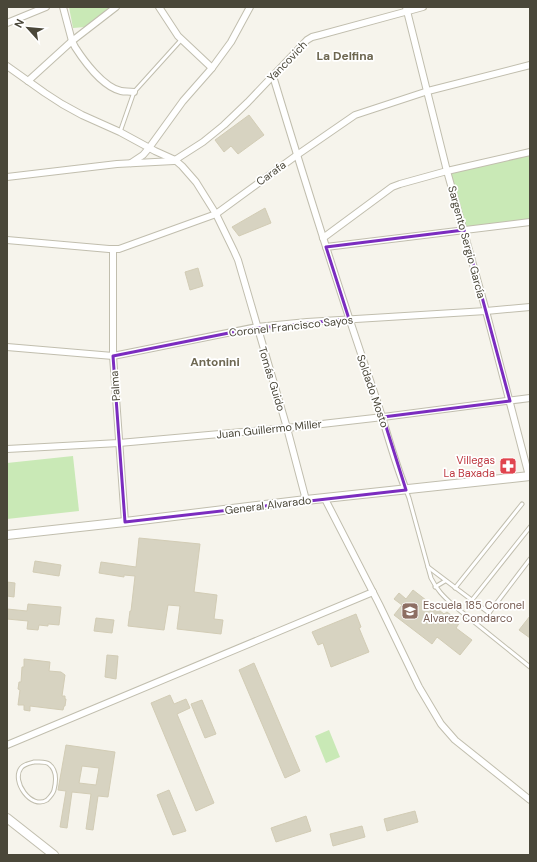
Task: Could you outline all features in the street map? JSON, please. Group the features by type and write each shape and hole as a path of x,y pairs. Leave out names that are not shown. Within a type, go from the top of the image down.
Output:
{"street":[{"path":"7,23 46,7"},
{"path":"63,7 72,41 78,52 103,81 111,87 120,91 134,92"},
{"path":"28,81 72,41 116,7"},
{"path":"159,7 181,40 212,68"},
{"path":"131,163 150,148 183,101 212,68 231,42 250,7"},
{"name":"Yancovich","path":"175,160 203,142 224,125 307,40 312,37 407,9 423,7"},
{"name":"Sargento Sergio García","path":"407,9 447,171 530,476"},
{"name":"Carafa","path":"7,240 113,250 119,249 216,214 355,115 428,91 530,65"},
{"name":"Tomás Guido","path":"7,66 45,94 62,104 175,160 187,170 196,182 216,214 238,260 287,428 306,500"},
{"name":"Soldado Mosto","path":"272,76 349,319 383,417 406,490"},
{"path":"323,238 392,187 447,171 530,152"},
{"path":"7,177 117,164 175,160"},
{"path":"326,247 530,222"},
{"name":"Palma","path":"113,250 113,356 125,522"},
{"name":"Coronel Francisco Sayos","path":"7,347 113,356 257,327 307,322 530,307"},
{"name":"Juan Guillermo Miller","path":"7,449 119,443 287,428 530,398"},
{"name":"General Alvarado","path":"7,535 306,500 530,476"},
{"path":"325,499 373,592 419,687 441,724 455,740 530,800"},
{"path":"7,745 373,592"},
{"path":"7,818 54,855"}],"lane":[{"path":"120,132 134,92 181,40"},
{"name":"Soldado Mosto","path":"406,490 431,578 436,587 453,605 530,667"},
{"path":"455,588 522,504"},
{"path":"472,600 530,527"},
{"path":"428,567 489,613 530,559"},
{"path":"436,587 445,581"},
{"path":"44,762 49,764 56,776 53,793 48,799 42,802 34,801 29,798 19,784 18,778 21,768 27,764 44,762"}],"highlighted area":[{"path":"464,230 510,401 383,417 406,490 125,522 113,356 249,329 349,319 326,247"}],"green space":[{"path":"69,7 110,7 85,27 73,28"},
{"path":"530,152 530,222 464,230 447,171"},
{"path":"73,456 79,511 7,519 7,463"},
{"path":"329,730 340,757 326,763 315,736"}],"building":[{"path":"249,115 264,135 238,154 231,146 224,152 215,140"},
{"path":"265,208 271,223 239,236 232,227"},
{"path":"198,268 203,286 190,290 185,272"},
{"path":"139,538 200,544 194,592 217,595 214,619 223,620 221,634 177,629 180,606 168,605 164,630 128,626 135,576 124,575 124,577 99,573 101,562 136,567"},
{"path":"35,561 61,565 59,576 33,572"},
{"path":"7,582 15,583 14,597 7,596"},
{"path":"413,590 444,614 447,612 460,622 456,628 472,640 460,655 437,637 432,644 394,615 402,605 394,599 399,593 406,599"},
{"path":"28,604 61,607 59,625 39,625 38,630 27,629 28,621 7,619 7,609 27,611"},
{"path":"356,614 361,627 359,628 369,652 331,667 323,643 318,645 312,632"},
{"path":"530,616 530,638 519,630"},
{"path":"96,618 114,620 112,633 94,631"},
{"path":"107,655 118,656 116,679 105,677"},
{"path":"24,659 50,662 49,671 61,672 65,675 62,696 65,696 66,699 63,710 30,706 30,711 24,710 24,705 18,705 20,690 18,689 19,682 21,682 22,667 24,667"},
{"path":"254,663 300,771 285,778 239,670"},
{"path":"170,695 174,704 186,699 190,708 177,714 214,803 196,811 151,703"},
{"path":"202,700 216,734 205,738 191,704"},
{"path":"66,745 115,752 108,797 98,796 93,830 86,829 91,794 72,792 67,828 60,827 66,791 58,790","holes":["82,766 99,768 96,785 79,783"]},
{"path":"169,790 186,831 173,835 157,795"},
{"path":"415,811 418,822 387,831 384,819"},
{"path":"306,816 311,831 276,842 271,828"},
{"path":"362,826 365,837 333,846 330,834"}],"place":[{"name":"Villegas La Baxada","path":"508,466"},
{"name":"Escuela 185 Coronel Alvarez Condarco","path":"410,611"}],"district":[{"name":"La Delfina","path":"345,56"},
{"name":"Antonini","path":"215,362"}]}
